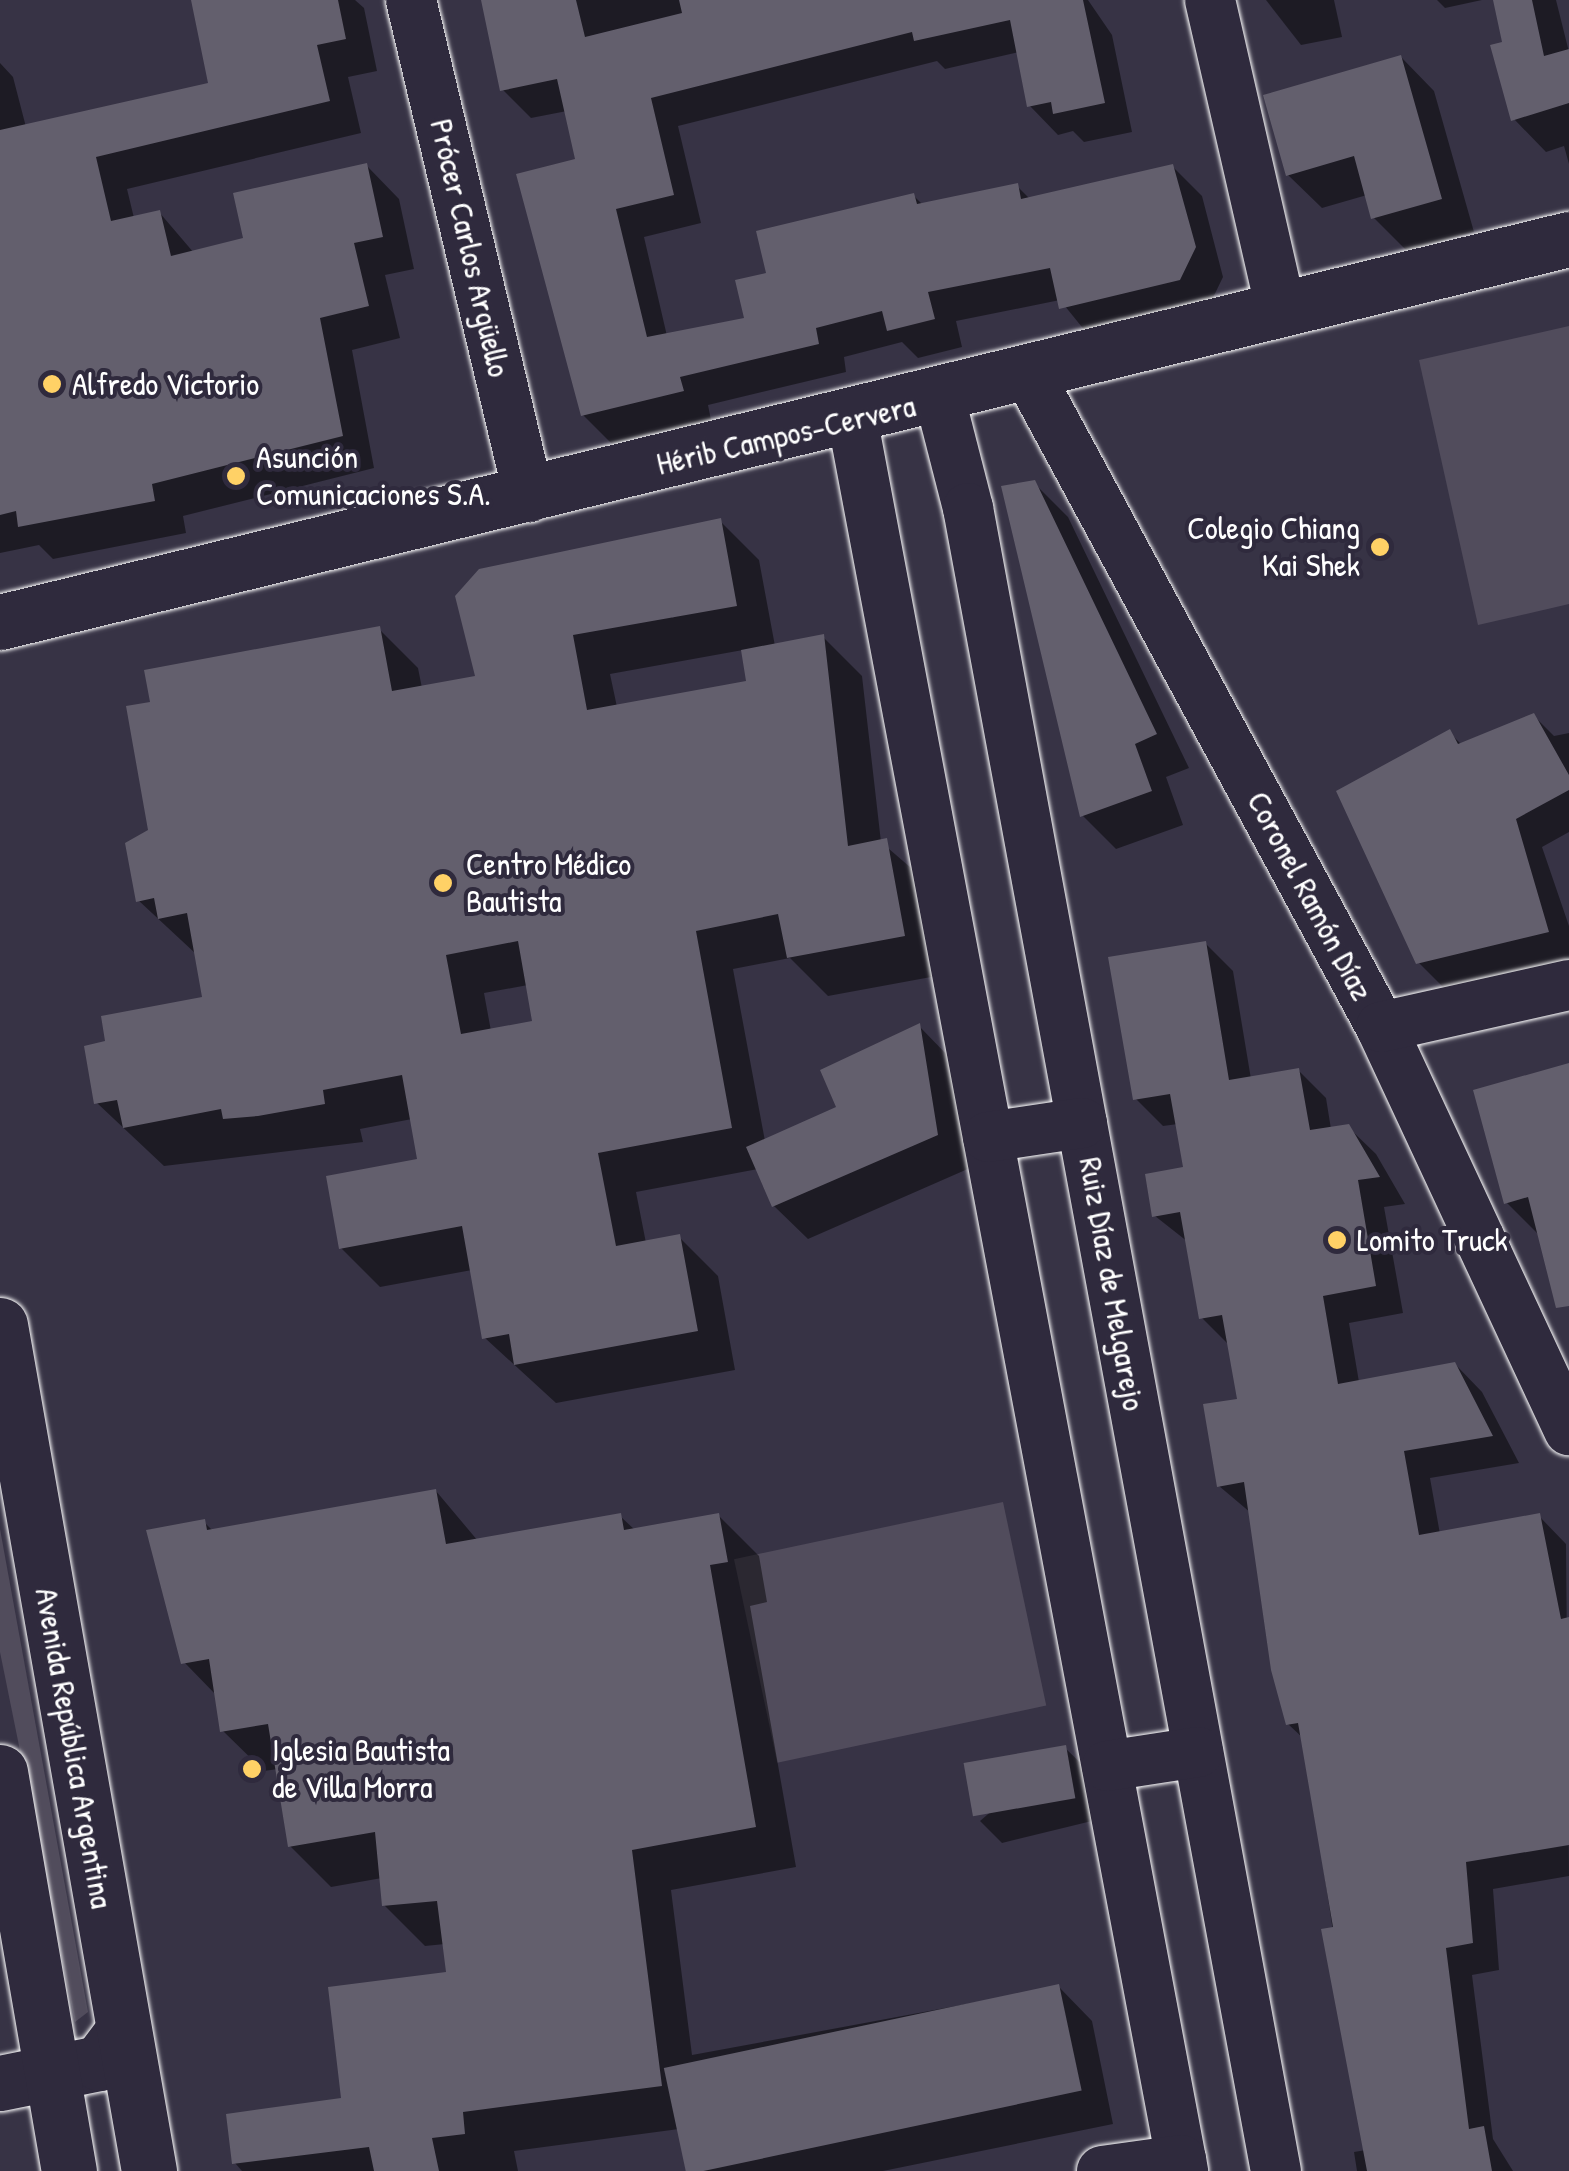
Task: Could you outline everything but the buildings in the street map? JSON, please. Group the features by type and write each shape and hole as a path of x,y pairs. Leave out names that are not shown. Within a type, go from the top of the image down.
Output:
{"main road":[{"name":"Hérib Campos-Cervera","path":"0,622 940,399 1280,306 1569,240"},
{"name":"Avenida República Argentina","path":"1,1341 91,2055 69,2171"},
{"name":"Avenida República Argentina","path":"0,1772 91,2055 149,2171"},
{"path":"0,2083 91,2055 120,2171"}],"street":[{"name":"Prócer Carlos Argüello","path":"411,0 529,497"},
{"path":"1210,0 1280,306"},
{"name":"Coronel Ramón Díaz","path":"1028,373 1381,1027 1569,1430"},
{"name":"Ruiz Díaz de Melgarejo","path":"940,399 1082,1123 1276,2171"},
{"path":"852,417 1182,2166 1102,2171"},
{"path":"1381,1027 1569,984"},
{"path":"988,1138 1082,1123"},
{"path":"1107,1766 1198,1752"}],"shaded area":[{"path":"1569,326 1569,604 1478,625 1419,360"},
{"path":"1003,1502 1046,1705 777,1763 734,1559"},
{"path":"0,1529 88,2012 75,2022 0,1652"}],"place":[{"name":"Alfredo Victorio","path":"52,384"},
{"name":"Asunción Comunicaciones S.A.","path":"236,476"},
{"name":"Colegio Chiang Kai Shek","path":"1380,547"},
{"name":"Centro Médico Bautista","path":"443,883"},
{"name":"Lomito Truck","path":"1337,1240"},
{"name":"Iglesia Bautista de Villa Morra","path":"252,1769"}]}
